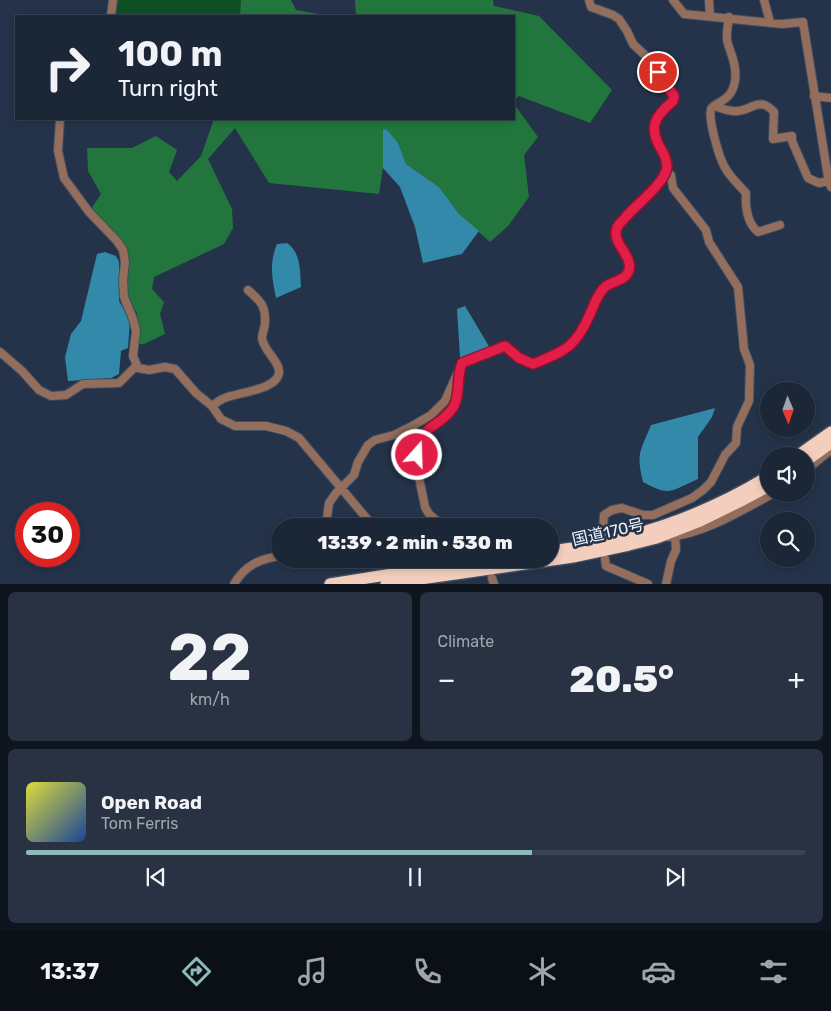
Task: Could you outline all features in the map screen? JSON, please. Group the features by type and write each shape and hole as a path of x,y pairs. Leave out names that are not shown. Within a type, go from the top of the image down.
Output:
{"highway":[{"path":"815,454 827,445 831,432"},
{"path":"815,449 827,445"},
{"name":"国道170号","path":"559,549 627,537 685,517 760,481"},
{"name":"国道170号","path":"386,584 422,581 573,557 629,546 698,522 760,491"},
{"path":"330,584 424,568"}],"street":[{"path":"112,15 114,0"},
{"path":"327,518 329,503 354,475 360,457 368,445 375,440 401,432 431,414 445,401 462,363 505,346 519,358 533,364 557,354 575,341 584,328 598,297 605,287 624,277 629,270 628,260 616,236 617,228 662,180 667,167 666,157 653,132 655,121 673,101 674,96 649,59 633,44 627,30 618,19 613,15 591,7 589,0"},
{"path":"673,0 684,14 730,17 782,24 802,22 830,184 819,183 808,178 792,136 773,139 774,112 770,107 764,104 756,104 743,110 731,111 716,106"},
{"path":"709,0 710,16"},
{"path":"764,0 770,22"},
{"path":"730,17 727,31 728,43 734,60 736,80 726,100 711,110 716,143 724,166 746,193 745,204 750,222 758,232 780,225"},
{"path":"814,96 831,98"},
{"path":"60,120 58,151 64,178 89,212 118,242 123,250 125,262 124,297 136,331 133,356 138,368"},
{"path":"603,533 604,515 612,510 622,508 653,515 692,498 703,490 710,482 725,455 736,443 737,427 748,401 750,365 744,349 738,287 709,242 706,230 673,188 670,175 665,172"},
{"path":"212,406 224,398 265,387 274,382 279,373 278,365 270,356 262,339 265,323 263,305 248,290"},
{"path":"0,352 22,371 39,390 51,396 66,395 83,384 119,383 136,366 149,370 165,367 175,369 196,393 212,406 221,419 235,426 266,426 286,431 299,438 366,518"},
{"path":"434,518 425,507 417,455 421,437 450,411 454,404 459,393 458,372"},
{"path":"815,459 827,445"},
{"path":"656,538 675,536 717,522 760,500"},
{"path":"666,584 671,561 676,550 675,536"},
{"path":"234,584 245,569 255,562 271,558"},
{"path":"605,559 606,566 648,584"},
{"path":"410,570 422,581"}],"green space":[{"path":"114,0 241,0 240,15 112,15"},
{"path":"241,0 291,0 296,10 325,15 240,15"},
{"path":"355,0 493,0 494,6 539,16 612,90 590,123 519,96 515,99 515,15 356,15"},
{"path":"515,105 538,137 524,155 529,197 508,226 490,242 459,214 439,187 406,164 398,143 383,130 383,168 379,194 269,183 235,128 208,159 232,209 233,228 224,244 154,277 152,289 164,302 160,314 165,334 144,344 139,344 137,313 124,297 123,250 89,212 101,194 88,171 87,148 132,148 156,136 177,150 169,172 177,181 201,156 214,120 515,120"}],"water":[{"path":"383,129 387,130 398,143 406,164 439,187 459,214 479,231 462,254 423,263 415,227 400,187 383,168"},
{"path":"287,243 292,247 297,257 300,268 301,287 276,298 272,277 274,251 277,244"},
{"path":"105,252 116,256 119,262 119,301 130,319 128,348 121,351 119,374 111,378 68,381 65,357 71,334 81,321 97,254"},
{"path":"465,306 490,348 460,358 457,309"},
{"path":"715,408 712,417 698,437 698,479 670,491 659,490 643,482 640,453 651,425"}],"route":[{"path":"417,455 421,437 443,418 454,404 459,393 458,372 462,363 505,346 519,358 533,364 557,354 575,341 584,328 598,297 605,287 624,277 629,270 628,260 616,236 617,228 662,180 667,167 666,157 653,132 655,121 673,101 674,96 658,72"}]}
